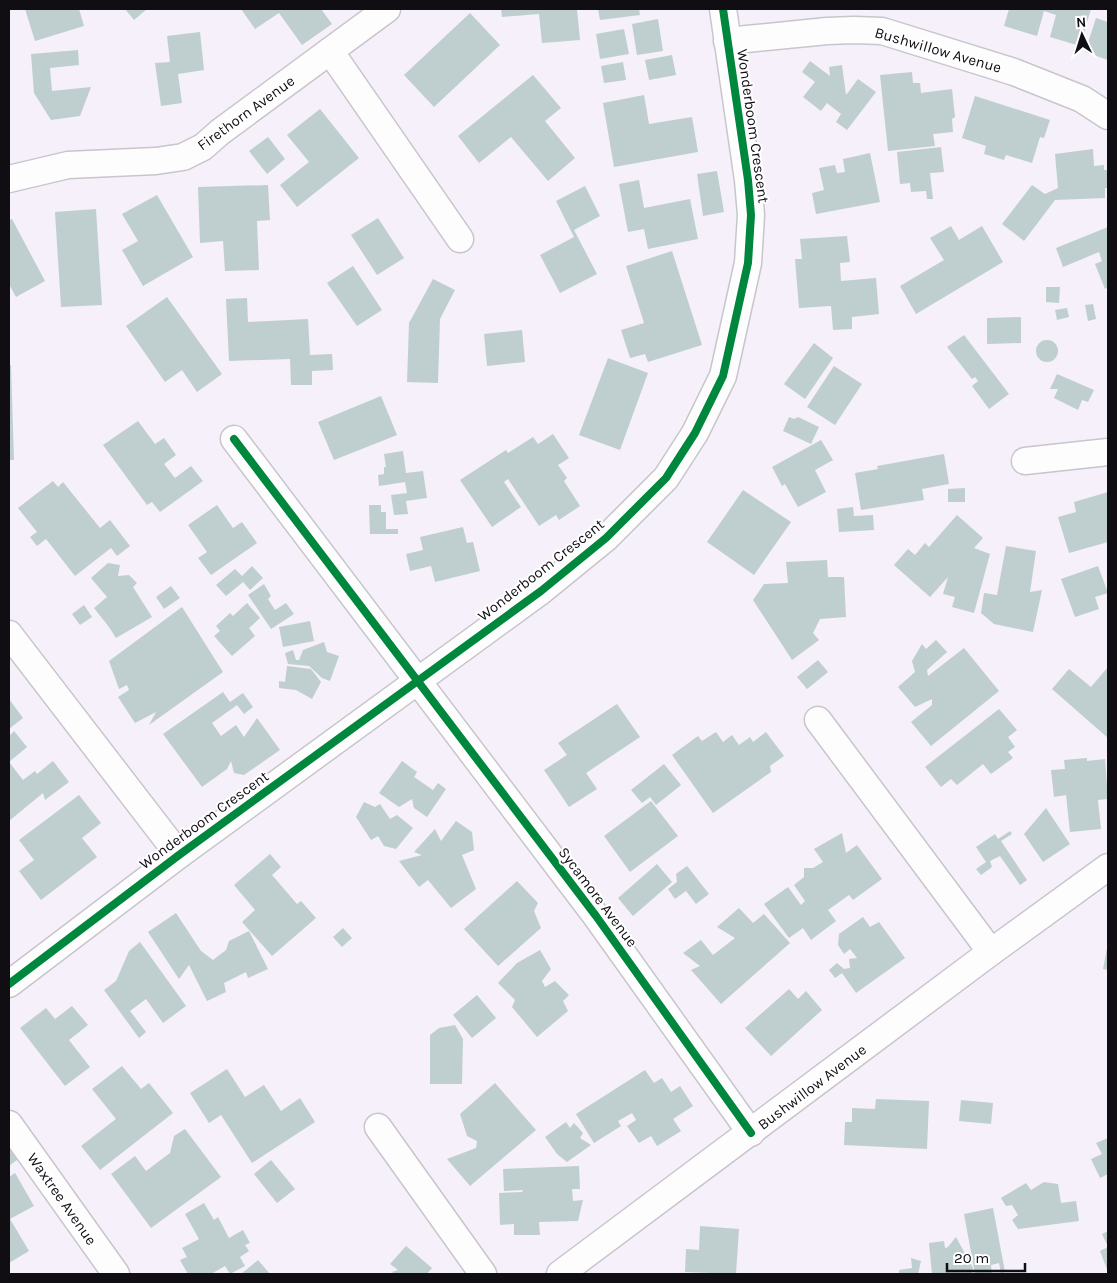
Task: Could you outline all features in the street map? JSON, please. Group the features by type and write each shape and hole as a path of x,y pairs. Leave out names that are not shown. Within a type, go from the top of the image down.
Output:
{"street":[{"name":"Firethorn Avenue","path":"9,179 68,165 156,161 183,157 203,147 220,132 387,9"},
{"name":"Wonderboom Crescent","path":"9,984 179,855 541,591 606,538 666,478 695,432 723,376 748,263 751,215 748,180 722,9"},
{"name":"Bushwillow Avenue","path":"727,41 827,31 882,31 1014,72 1082,99 1108,116"},
{"path":"330,51 460,239"},
{"path":"234,439 418,681"},
{"path":"1025,461 1108,452"},
{"name":"Wonderboom Crescent","path":"9,634 179,855"},
{"name":"Sycamore Avenue","path":"418,681 596,916 751,1133"},
{"path":"818,720 991,952"},
{"name":"Bushwillow Avenue","path":"560,1274 991,952 1108,867"},
{"name":"Waxtree Avenue","path":"9,1124 105,1270"},
{"path":"378,1127 483,1274"}],"building":[{"path":"25,9 79,9 84,26 35,41"},
{"path":"125,9 147,9 134,20"},
{"path":"241,9 321,9 332,24 302,45 279,13 255,29"},
{"path":"501,9 577,9 580,40 542,43 539,14 502,17"},
{"path":"598,9 639,9 640,15 600,20"},
{"path":"1009,9 1091,9 1080,46 1050,37 1056,15 1044,11 1037,36 1004,26"},
{"path":"470,13 500,45 434,107 404,75"},
{"path":"1096,18 1108,22 1108,60 1085,52"},
{"path":"658,19 663,51 637,55 632,24"},
{"path":"624,29 629,54 600,59 596,34"},
{"path":"200,32 204,70 178,74 182,103 161,106 155,63 170,62 167,36"},
{"path":"78,50 79,65 50,68 52,91 91,87 80,116 51,120 34,93 31,54"},
{"path":"672,55 676,75 649,80 645,60"},
{"path":"810,61 830,76 829,67 842,65 846,95 858,79 876,92 847,130 836,122 841,114 827,103 821,111 803,97 815,82 802,72"},
{"path":"623,62 626,80 604,83 601,66"},
{"path":"912,72 913,83 920,83 921,93 952,89 955,117 952,119 953,132 933,134 935,146 888,151 880,75"},
{"path":"533,75 561,108 545,121 575,158 548,181 511,137 479,163 458,136"},
{"path":"644,95 649,124 692,117 698,152 614,167 603,103"},
{"path":"975,96 1050,120 1044,138 1040,137 1032,163 1006,155 1004,160 984,154 986,146 962,138"},
{"path":"320,109 359,158 297,207 280,185 309,162 287,135"},
{"path":"268,137 285,159 267,174 249,151"},
{"path":"941,147 944,172 930,173 933,199 927,199 926,191 911,192 910,183 900,184 897,152"},
{"path":"1093,149 1094,166 1104,165 1104,170 1108,170 1108,188 1105,188 1105,198 1055,200 1024,241 1002,224 1032,185 1045,194 1058,188 1055,154"},
{"path":"870,153 880,202 816,214 812,193 824,190 819,168 835,165 837,173 845,172 843,159"},
{"path":"717,171 724,212 703,216 697,174"},
{"path":"639,180 644,208 690,199 698,239 648,249 644,229 628,232 619,184"},
{"path":"268,185 270,220 257,221 259,270 225,271 223,241 200,243 198,187"},
{"path":"585,186 600,216 574,230 597,274 560,293 540,255 574,237 556,201"},
{"path":"157,195 193,257 143,286 122,250 138,241 122,214"},
{"path":"96,209 102,305 61,307 55,212"},
{"path":"378,218 404,258 377,275 351,235"},
{"path":"12,219 45,281 16,297 9,284 9,220"},
{"path":"951,226 959,240 982,226 1003,262 916,314 900,286 944,260 930,238"},
{"path":"1108,227 1108,287 1105,289 1095,264 1102,261 1099,252 1063,267 1056,248"},
{"path":"847,236 850,262 840,263 841,281 876,278 879,314 852,317 852,329 833,330 831,306 799,308 795,259 802,259 800,239"},
{"path":"672,251 702,345 648,362 645,354 630,358 621,330 644,323 626,266"},
{"path":"353,266 382,310 357,326 327,283"},
{"path":"433,279 455,290 440,319 438,383 407,382 409,323"},
{"path":"1046,287 1060,287 1059,303 1046,302"},
{"path":"167,297 222,374 197,392 182,370 165,382 126,326"},
{"path":"247,298 248,322 308,319 310,355 332,354 333,370 312,371 312,385 291,385 290,359 229,361 226,299"},
{"path":"1093,304 1096,319 1088,321 1085,305"},
{"path":"1067,308 1069,317 1057,320 1055,310"},
{"path":"1021,317 1021,343 987,344 987,318"},
{"path":"522,330 525,362 487,366 484,334"},
{"path":"964,335 1009,394 989,409 972,386 978,381 975,377 972,379 947,347"},
{"path":"1047,340 1055,343 1058,351 1055,359 1047,362 1039,359 1036,351 1039,343"},
{"path":"814,343 833,358 805,399 784,384"},
{"path":"608,358 648,373 620,450 579,435"},
{"path":"9,365 11,365 14,460 9,460"},
{"path":"834,366 862,384 835,425 807,407"},
{"path":"1057,374 1094,390 1088,402 1082,400 1078,410 1054,398 1058,389 1050,389"},
{"path":"381,396 397,435 334,460 318,422"},
{"path":"789,417 794,419 798,417 819,427 811,444 783,431"},
{"path":"138,421 155,444 164,438 176,455 164,464 175,478 191,466 203,481 160,512 152,502 147,505 103,445"},
{"path":"553,434 569,458 558,465 567,478 564,481 580,506 559,520 556,515 539,526 508,479 504,482 521,507 492,527 460,480 506,450 508,453 533,437 538,444"},
{"path":"821,440 833,460 815,470 826,492 798,507 785,484 782,486 772,467"},
{"path":"403,451 406,473 423,471 427,498 406,501 408,514 394,515 391,495 407,493 405,482 379,486 378,475 384,474 384,467 386,467 384,454"},
{"path":"944,454 949,484 922,489 924,500 861,510 855,473 878,469 877,466"},
{"path":"53,481 58,487 63,482 100,528 110,520 130,546 117,556 111,548 75,576 46,539 37,546 30,537 37,532 18,508"},
{"path":"965,488 965,502 948,502 948,489"},
{"path":"743,490 791,522 754,575 707,542"},
{"path":"1108,492 1108,542 1069,553 1058,517 1076,512 1074,502"},
{"path":"217,505 233,528 242,522 257,543 211,575 198,558 207,552 188,525"},
{"path":"369,505 381,505 381,512 386,512 386,529 398,529 398,534 370,534"},
{"path":"853,507 854,516 873,515 874,530 839,532 837,509"},
{"path":"957,515 983,538 974,548 990,554 974,613 952,607 955,597 943,594 948,577 930,597 894,565 908,549 915,555 925,543 929,547"},
{"path":"463,527 467,543 473,542 480,571 435,582 431,566 410,571 406,554 423,550 420,537"},
{"path":"1006,546 1036,551 1030,592 1042,590 1033,632 994,624 981,613 984,593 997,595"},
{"path":"827,560 828,577 844,577 846,617 820,619 813,633 819,640 792,660 753,600 764,584 788,583 786,562"},
{"path":"108,563 120,565 118,576 129,575 137,583 133,587 152,617 116,638 94,608 107,597 91,578"},
{"path":"252,566 263,578 250,590 243,582 226,596 216,585 235,569 242,576"},
{"path":"1098,566 1108,593 1095,597 1099,609 1075,617 1061,579"},
{"path":"264,584 271,596 268,599 275,610 286,603 294,614 271,629 248,595"},
{"path":"171,586 180,598 164,609 156,597"},
{"path":"247,603 260,618 249,628 255,636 232,656 214,636 220,631 216,626 230,613 233,616"},
{"path":"84,605 92,617 80,625 72,614"},
{"path":"182,607 223,672 149,725 156,712 135,723 118,697 129,690 127,685 119,689 109,661"},
{"path":"310,621 314,641 283,647 279,627"},
{"path":"936,640 947,652 927,670 928,676 964,648 999,691 931,746 911,722 932,705 932,699 915,707 898,687 915,672 912,661 922,644 926,649"},
{"path":"324,642 327,652 339,656 330,681 322,678 309,666 288,664 285,653 293,650 296,660 299,660 303,650"},
{"path":"818,660 828,672 807,689 797,677"},
{"path":"287,666 311,669 321,682 312,699 296,690 279,688 279,681 285,682"},
{"path":"1108,667 1108,738 1052,689 1069,669 1091,687"},
{"path":"223,692 230,702 243,693 253,707 244,714 237,705 212,723 221,736 236,725 244,737 257,718 280,750 244,775 234,773 231,761 227,769 202,787 163,734"},
{"path":"9,699 23,718 9,729"},
{"path":"617,704 640,737 586,773 597,789 569,807 544,770 567,755 558,743"},
{"path":"999,709 1017,730 1008,737 1015,747 1008,752 1013,758 991,774 983,764 957,785 951,779 941,787 925,767"},
{"path":"14,731 27,747 9,762 9,736"},
{"path":"716,732 723,742 732,735 739,745 750,737 753,742 766,732 784,756 770,766 771,772 713,813 672,755 698,736 702,741"},
{"path":"1087,758 1087,761 1105,759 1108,799 1098,800 1101,829 1070,832 1066,795 1054,797 1051,770 1065,769 1064,760"},
{"path":"53,761 69,782 45,800 43,793 9,821 9,762 23,780 35,771 37,774"},
{"path":"402,761 417,772 414,777 433,790 438,783 446,789 427,817 414,808 412,799 399,807 379,793"},
{"path":"664,764 681,785 656,805 650,797 642,803 631,790"},
{"path":"79,795 101,823 82,838 97,857 41,900 19,871 34,860 19,840"},
{"path":"651,801 678,836 630,872 604,836"},
{"path":"364,802 375,807 380,804 390,819 397,815 413,828 396,849 384,846 378,836 371,840 356,817"},
{"path":"1046,808 1070,844 1043,862 1024,834"},
{"path":"456,821 472,832 474,850 462,855 476,889 451,908 428,880 419,887 399,861 422,855 414,852 435,829 441,841"},
{"path":"1010,831 1012,834 1001,841 1027,880 1020,885 1000,856 990,861 992,867 981,875 976,869 986,862 976,847 995,834 998,839"},
{"path":"842,833 846,853 857,845 882,879 853,900 849,895 828,910 836,921 811,940 803,928 789,938 764,904 788,887 801,905 805,901 794,885 804,877 804,868 813,868 823,862 814,849"},
{"path":"270,854 281,867 272,875 297,904 301,901 316,918 272,956 242,922 255,910 234,885"},
{"path":"657,864 672,882 633,916 618,898"},
{"path":"687,866 709,894 696,904 686,891 675,899 668,889 677,882 676,874"},
{"path":"517,881 538,903 534,911 541,928 498,966 464,929"},
{"path":"739,908 753,923 764,914 790,943 721,1004 691,970 700,966 683,953 701,940 713,955 735,938 717,927"},
{"path":"176,913 201,951 213,960 226,950 229,941 249,931 268,969 248,978 246,972 224,983 226,992 207,1001 189,965 179,979 148,932"},
{"path":"863,917 870,927 879,922 905,958 856,993 842,973 835,978 829,970 837,963 844,969 850,968 849,959 857,958 850,949 844,954 838,945 839,934"},
{"path":"343,928 352,938 342,947 333,937"},
{"path":"140,942 186,1006 163,1023 146,999 130,1011 146,1032 139,1038 104,990 116,981 129,951"},
{"path":"1108,948 1108,970 1103,969"},
{"path":"540,950 551,969 542,981 545,987 555,981 569,995 563,1001 568,1011 537,1037 512,1007 515,1000 498,983 517,963"},
{"path":"789,989 798,999 806,991 822,1010 771,1056 745,1028"},
{"path":"477,995 496,1018 472,1038 453,1015"},
{"path":"72,1006 88,1025 69,1040 90,1067 65,1086 20,1028 46,1008 55,1019"},
{"path":"455,1025 463,1039 462,1084 430,1084 430,1035 439,1028"},
{"path":"122,1066 141,1089 149,1083 173,1113 100,1170 81,1146 116,1119 92,1089"},
{"path":"227,1069 245,1097 264,1085 281,1111 300,1098 315,1122 252,1163 221,1115 209,1123 190,1093"},
{"path":"645,1070 654,1083 662,1078 671,1092 680,1086 693,1106 673,1119 681,1131 657,1146 651,1136 639,1143 627,1126 636,1120 632,1113 618,1121 621,1126 594,1143 576,1114"},
{"path":"495,1083 536,1130 470,1186 447,1159 476,1148 477,1141 467,1136 460,1114"},
{"path":"876,1099 929,1101 927,1149 844,1145 845,1122 852,1122 852,1108 875,1109"},
{"path":"961,1100 993,1103 991,1124 959,1121"},
{"path":"566,1122 570,1128 574,1123 583,1133 580,1138 591,1145 567,1162 557,1154 545,1137"},
{"path":"185,1129 221,1177 151,1228 111,1174 135,1156 146,1171 170,1153 174,1136"},
{"path":"9,1137 22,1156 9,1166"},
{"path":"1108,1138 1108,1174 1100,1178 1091,1159 1102,1154 1096,1143"},
{"path":"271,1160 295,1189 277,1203 254,1174"},
{"path":"579,1166 580,1189 572,1189 573,1201 583,1200 578,1221 539,1222 540,1235 514,1235 514,1224 500,1225 499,1193 522,1192 523,1190 504,1191 503,1169"},
{"path":"15,1173 34,1206 10,1219 29,1251 9,1263 9,1177"},
{"path":"1044,1182 1058,1184 1061,1203 1076,1201 1079,1221 1018,1229 1012,1220 1018,1215 1012,1205 1006,1206 1001,1198 1026,1183 1031,1190"},
{"path":"204,1203 214,1220 218,1217 229,1238 243,1230 250,1243 245,1245 249,1251 240,1257 245,1266 230,1274 225,1266 211,1274 188,1274 180,1260 187,1257 182,1248 199,1239 185,1214"},
{"path":"993,1208 1005,1272 1001,1273 999,1263 991,1265 992,1274 975,1274 964,1214"},
{"path":"700,1226 739,1229 736,1274 685,1272 686,1249 699,1250"},
{"path":"1108,1231 1108,1247 1102,1234"},
{"path":"956,1237 973,1268 972,1274 932,1274 929,1243 944,1241 945,1248"},
{"path":"406,1246 432,1268 427,1274 394,1274 392,1272 398,1270 390,1264"},
{"path":"1108,1247 1108,1272 1100,1251"},
{"path":"911,1258 921,1261 918,1274 899,1274 899,1270 912,1268"},
{"path":"258,1260 270,1274 241,1274"}],"cycle path":[{"path":"9,984 179,855 541,591 606,538 666,478 695,433 723,376 748,263 751,215 748,180 723,9"},
{"path":"234,439 596,916 751,1133"}]}
